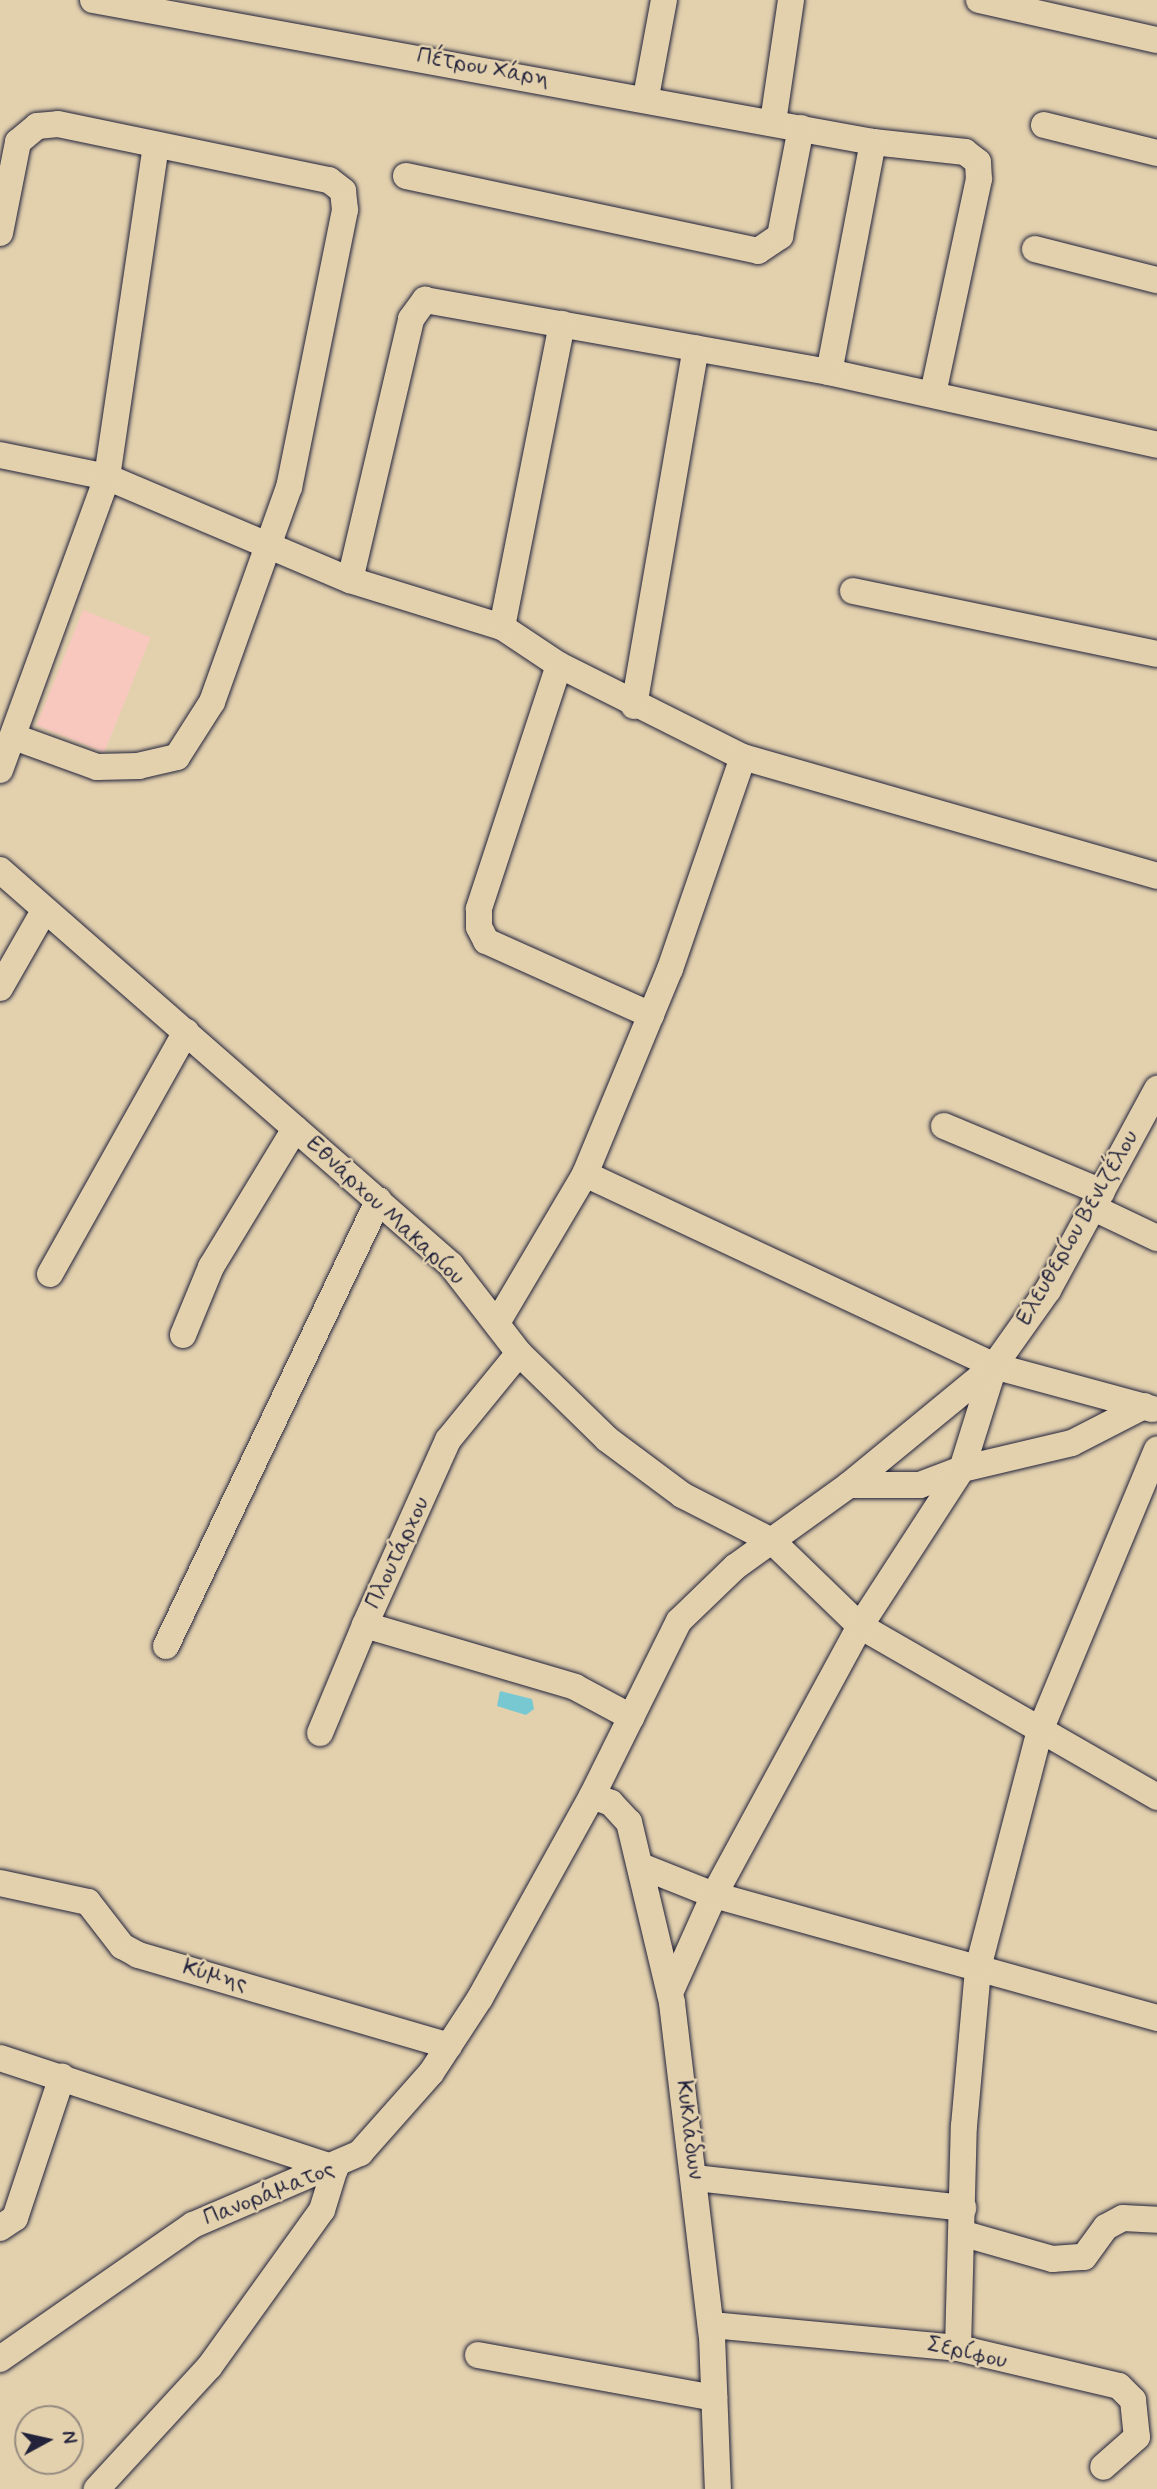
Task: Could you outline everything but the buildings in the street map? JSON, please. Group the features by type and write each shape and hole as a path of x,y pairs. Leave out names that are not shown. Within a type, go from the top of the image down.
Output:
{"street":[{"name":"Πέτρου Χάρη","path":"93,0 179,8 873,142 965,152 978,162 933,393"},
{"path":"646,97 664,0"},
{"path":"773,122 791,0"},
{"path":"979,0 1157,40"},
{"path":"0,233 18,142 37,126 58,124 329,180 343,191 345,210 289,487 271,548 212,702 177,757 97,767 14,737"},
{"path":"1044,125 1157,153"},
{"path":"406,176 758,251 780,236 801,128"},
{"path":"829,372 873,142"},
{"path":"0,770 107,477 156,146"},
{"path":"1035,249 1157,280"},
{"path":"350,580 411,319 425,300 829,372 1157,445"},
{"path":"502,627 562,324"},
{"path":"634,706 696,348"},
{"path":"0,455 107,477 350,580 502,627 559,665 634,706 743,757 1157,876"},
{"path":"853,591 1157,654"},
{"path":"559,665 479,909 479,927 486,941 651,1015"},
{"path":"496,1323 585,1174 651,1015 743,757"},
{"name":"Εθνάρχου Μακαρίου","path":"0,870 451,1265 519,1353 607,1439 682,1495 772,1541 860,1626 1039,1733 1157,1797"},
{"path":"0,988 44,911"},
{"path":"50,1274 186,1032"},
{"name":"Ελευθερίου Βενιζέλου","path":"995,1366 1098,1200 1157,1089"},
{"path":"944,1126 1098,1200 1157,1238"},
{"path":"183,1335 211,1267 295,1129"},
{"path":"585,1174 995,1366 1151,1408"},
{"path":"166,1646 379,1200"},
{"name":"Πλουτάρχου","path":"519,1353 448,1440 365,1625 575,1687 631,1717"},
{"path":"670,1993 714,1895 860,1626 962,1469 995,1366"},
{"name":"Πανοράματος","path":"0,2359 193,2225 263,2191 335,2168 360,2153 449,2046 592,1796 679,1621 705,1592 849,1485 995,1366"},
{"path":"849,1485 920,1485 962,1469 1072,1443 1151,1408"},
{"path":"958,2348 962,2221 978,1968 1039,1733 1157,1450"},
{"path":"320,1733 365,1625"},
{"name":"Κυκλάδων","path":"592,1796 621,1811 642,1866 670,1993 696,2178 711,2325 718,2489"},
{"path":"642,1866 714,1895 1157,2018"},
{"name":"Κύμης","path":"0,1883 88,1902 122,1946 138,1955 449,2046"},
{"path":"0,2058 335,2168 322,2210 209,2367 97,2489"},
{"path":"0,2228 15,2218 62,2077"},
{"path":"696,2178 962,2221 1052,2259 1084,2257 1106,2227 1123,2218 1157,2220"},
{"name":"Σερίφου","path":"711,2325 958,2348 1119,2386 1133,2400 1137,2437 1103,2467"},
{"path":"478,2355 714,2398"}],"water":[{"path":"500,1691 532,1699 534,1709 526,1715 497,1706"}]}
